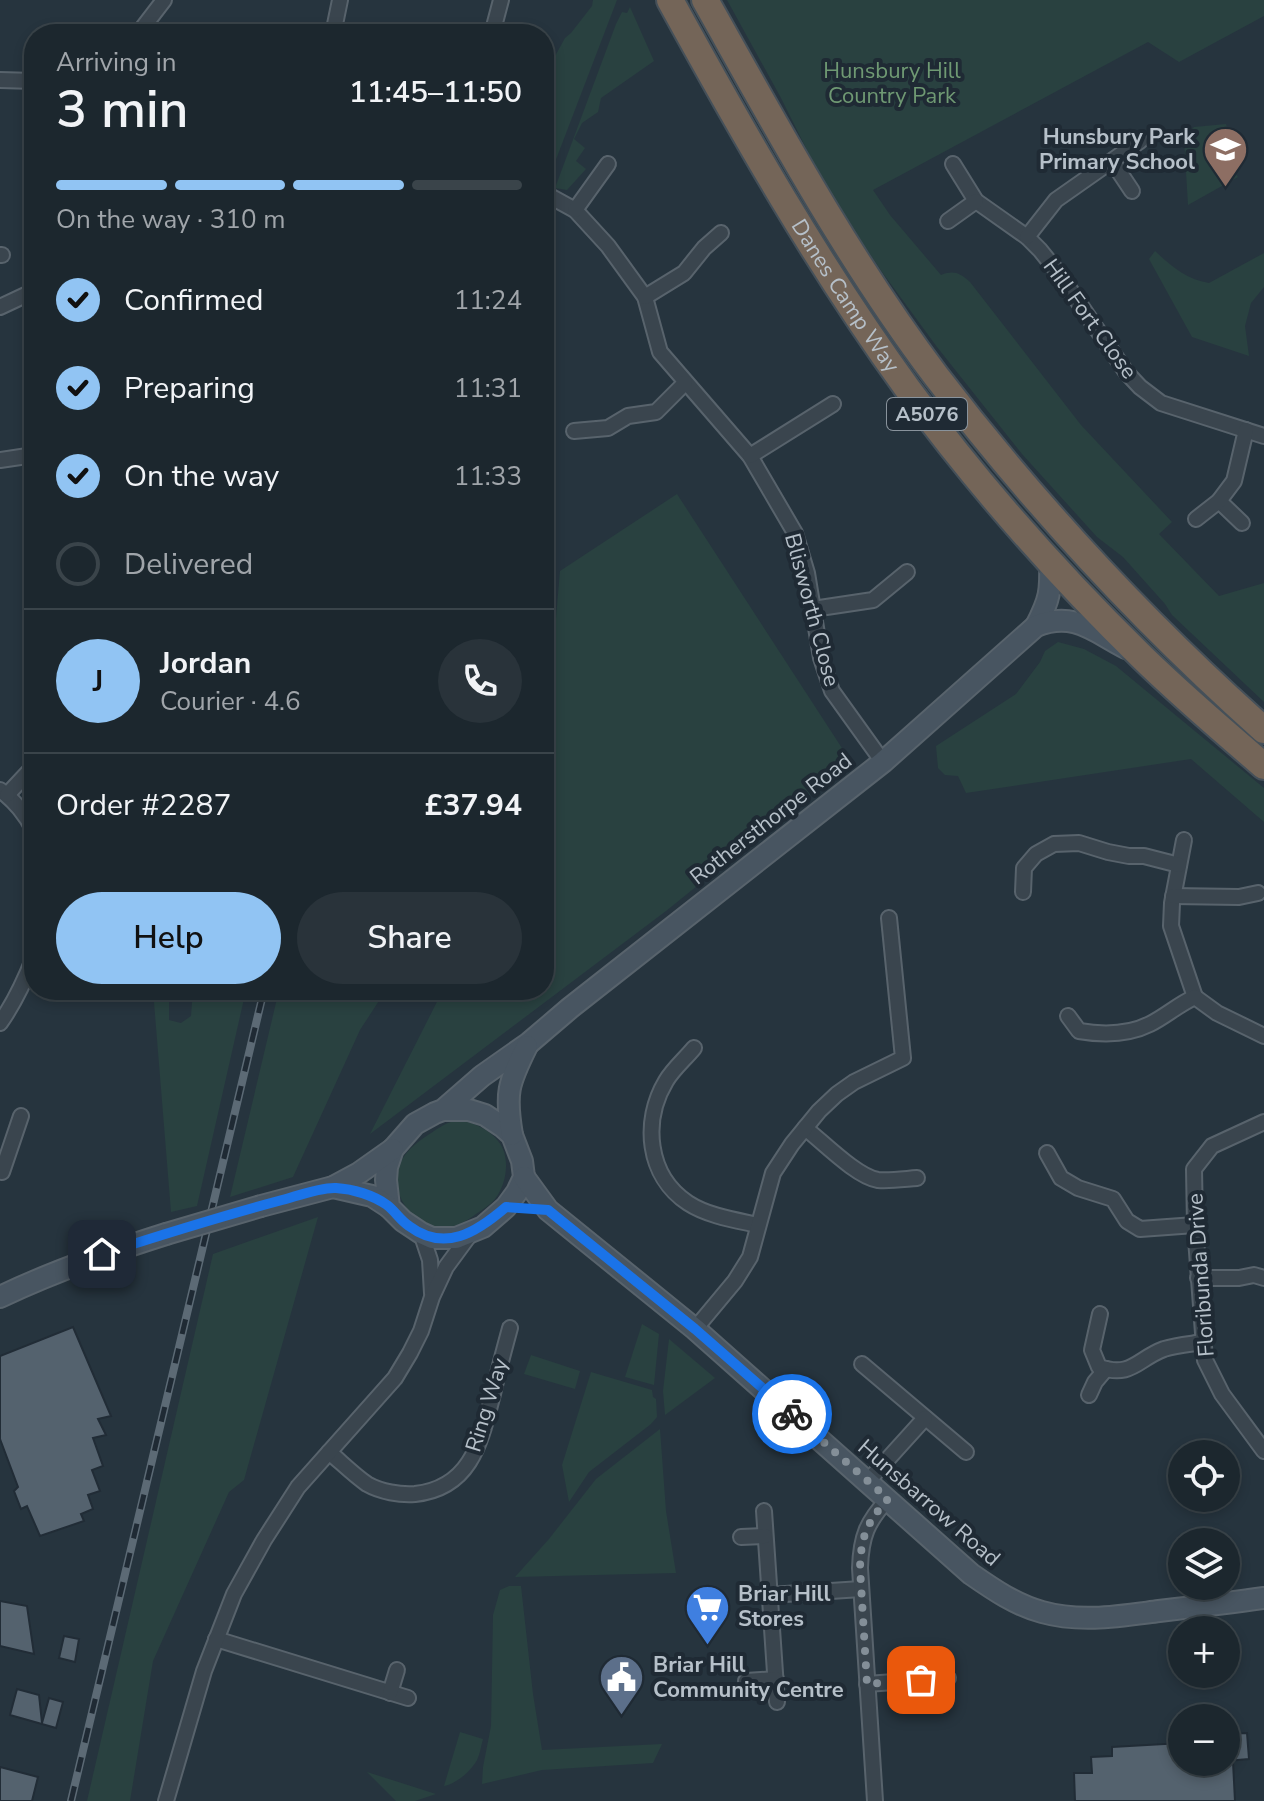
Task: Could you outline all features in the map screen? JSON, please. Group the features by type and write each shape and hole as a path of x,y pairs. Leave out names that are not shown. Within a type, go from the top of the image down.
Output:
{"highway":[{"name":"Danes Camp Way","path":"670,0 777,190 843,296 908,389 961,457 1050,561 1142,657 1264,766"},
{"name":"Danes Camp Way","path":"705,0 808,183 869,280 935,374 995,450 1107,579 1264,730"}],"street":[{"path":"146,24 164,0"},
{"path":"336,24 340,0"},
{"path":"495,24 501,0"},
{"path":"0,80 24,81"},
{"name":"Hill Fort Close","path":"1027,237 1056,200 1140,141"},
{"path":"1112,161 1132,191"},
{"path":"575,210 608,164"},
{"name":"Hill Fort Close","path":"953,164 976,201 1027,237 1060,275 1126,372 1140,387 1161,403 1264,436"},
{"name":"Blisworth Close","path":"554,198 575,210 608,246 645,297 660,352 750,456 795,533 807,573 821,658 832,691 883,762"},
{"path":"948,221 976,201"},
{"path":"645,297 684,273 721,233"},
{"path":"0,307 24,296"},
{"path":"574,431 608,428 628,416 656,412 685,383"},
{"path":"750,456 833,404"},
{"path":"1196,519 1219,501 1234,481 1246,430"},
{"path":"0,460 24,456"},
{"path":"1219,501 1242,523"},
{"name":"Rothersthorpe Road","path":"333,1187 393,1149 415,1124 443,1110 482,1076 529,1043 883,762 1036,626 1048,603 1050,561"},
{"path":"813,609 873,600 907,572"},
{"path":"1036,626 1050,620 1074,621 1142,657"},
{"path":"24,775 3,793 24,816"},
{"path":"1184,840 1173,896 1171,926 1195,997 1217,1013 1264,1036"},
{"path":"1023,892 1024,868 1036,854 1054,844 1079,843 1108,852 1144,856 1179,865"},
{"path":"1173,896 1239,897 1258,893"},
{"path":"695,1329 735,1281 750,1257 773,1173 792,1144 837,1094 903,1058 889,918"},
{"path":"0,1023 24,981"},
{"path":"1068,1016 1079,1031 1099,1034 1129,1031 1151,1024 1180,1003 1195,997"},
{"name":"Rothersthorpe Road","path":"524,1177 507,1107 510,1079 529,1043"},
{"path":"694,1048 666,1080 656,1102 651,1124 652,1148 658,1169 672,1190 689,1204 710,1213 758,1225"},
{"path":"443,1110 469,1110 485,1115 512,1135"},
{"path":"2,1172 6,1142 21,1116"},
{"name":"Floribunda Drive","path":"1264,1122 1212,1146 1194,1169 1205,1360 1222,1394 1264,1449"},
{"path":"805,1128 868,1178 917,1178"},
{"path":"389,1207 386,1180 393,1149"},
{"path":"1047,1153 1061,1178 1078,1188 1113,1199 1127,1221 1140,1229 1195,1225"},
{"path":"0,1297 102,1254 333,1187 372,1196 403,1221 432,1238 456,1238 483,1227 506,1207 524,1177"},
{"name":"Hunsbarrow Road","path":"524,1177 548,1210 695,1329 971,1574 996,1592 1022,1606 1069,1618 1113,1617 1264,1598"},
{"path":"506,1207 548,1210"},
{"path":"421,1233 430,1260 432,1297"},
{"path":"166,1801 204,1671 234,1594 298,1487 395,1378 421,1331 446,1267 471,1233"},
{"path":"1198,1278 1254,1275 1264,1278"},
{"path":"1100,1314 1092,1350 1099,1367 1113,1372 1139,1365 1149,1355 1170,1347 1203,1342"},
{"name":"Ring Way","path":"329,1452 368,1485 386,1492 433,1491 459,1476 481,1440 510,1328"},
{"path":"862,1364 966,1452"},
{"path":"1089,1395 1106,1369"},
{"path":"868,1481 925,1418"},
{"path":"875,1801 860,1550 872,1516 888,1499"},
{"path":"764,1511 777,1702"},
{"path":"741,1537 765,1536"},
{"path":"770,1595 861,1589"},
{"path":"216,1639 408,1698"},
{"path":"390,1693 397,1670"},
{"path":"867,1684 948,1678"},
{"path":"746,1681 776,1679"}],"green space":[{"path":"593,0 617,0 554,165 554,58 565,38 592,6"},
{"name":"Hunsbury Hill Country Park","path":"727,0 1264,0 1264,16 1179,62 1148,42 873,190 941,275 957,273 970,282 1081,425 1172,522 1159,534 1219,596 1264,583 1264,702 1172,615 1123,557 1097,537 1022,454 937,347 826,188"},
{"path":"630,7 654,61 601,98 598,112 582,123 574,139 585,148 576,161 586,169 567,190 555,188 616,24 622,12 627,13"},
{"path":"1226,124 1231,141 1226,161 1238,177 1188,205 1184,139 1194,127"},
{"path":"1155,251 1180,272 1209,283 1264,253 1264,287 1251,303 1245,326 1249,356 1192,337 1149,259"},
{"path":"677,494 851,762 666,911 554,995 554,641 560,571"},
{"path":"1058,642 1084,649 1116,666 1264,788 1264,822 1191,759 966,793 958,776 945,775 938,768 936,746 1016,694 1045,651"},
{"path":"154,1000 169,1000 169,1020 181,1023 191,1016 192,1000 244,1000 197,1206 171,1212"},
{"path":"277,1000 380,1000 360,1030 293,1177 230,1197"},
{"path":"438,1000 548,1000 370,1134"},
{"path":"461,1120 481,1128 498,1141 505,1154 505,1178 499,1193 486,1207 458,1225 436,1227 418,1219 404,1204 397,1186 399,1166 407,1152 419,1141 443,1125"},
{"path":"318,1217 244,1480 229,1492 153,1661 130,1801 87,1801 213,1254"},
{"path":"642,1324 659,1334 654,1385 625,1377"},
{"path":"669,1339 715,1378 665,1415 663,1391"},
{"path":"531,1355 580,1371 575,1389 524,1374"},
{"path":"591,1372 652,1390 657,1417 589,1472 569,1502 562,1465"},
{"path":"660,1429 666,1511 676,1573 515,1577 596,1479"},
{"path":"521,1586 542,1750 662,1744 653,1763 542,1770 482,1784 491,1726 493,1615 500,1590"},
{"path":"460,1732 483,1739 479,1755 463,1776 444,1786"},
{"path":"367,1772 436,1794 415,1801 396,1801"}],"building":[{"path":"73,1327 111,1416 98,1419 106,1435 93,1438 103,1466 92,1470 100,1491 88,1495 93,1509 81,1514 84,1521 40,1536 27,1506 21,1509 14,1491 18,1487 0,1439 0,1356"},
{"path":"0,1601 27,1606 34,1654 0,1646"},
{"path":"64,1636 79,1639 75,1662 59,1658"},
{"path":"17,1689 39,1695 42,1723 49,1698 63,1702 56,1728 10,1715"},
{"path":"1240,1733 1247,1733 1249,1759 1240,1760"},
{"path":"1168,1744 1168,1776 1234,1776 1235,1801 1075,1801 1074,1773 1092,1773 1091,1757 1112,1756 1112,1747"},
{"path":"0,1767 38,1777 32,1801 0,1801"}],"railway":[{"path":"71,1801 262,1000"}],"way so far":[{"path":"792,1414 888,1499 872,1516 860,1550 867,1684 921,1680"}],"place":[{"name":"Hunsbury Park Primary School","path":"1226,189"},
{"name":"Briar Hill Stores","path":"707,1646"},
{"name":"Briar Hill Community Centre","path":"622,1717"}],"route":[{"path":"102,1254 333,1187 372,1196 412,1229 432,1238 456,1238 471,1233 506,1207 548,1210 695,1329 792,1414"}]}
